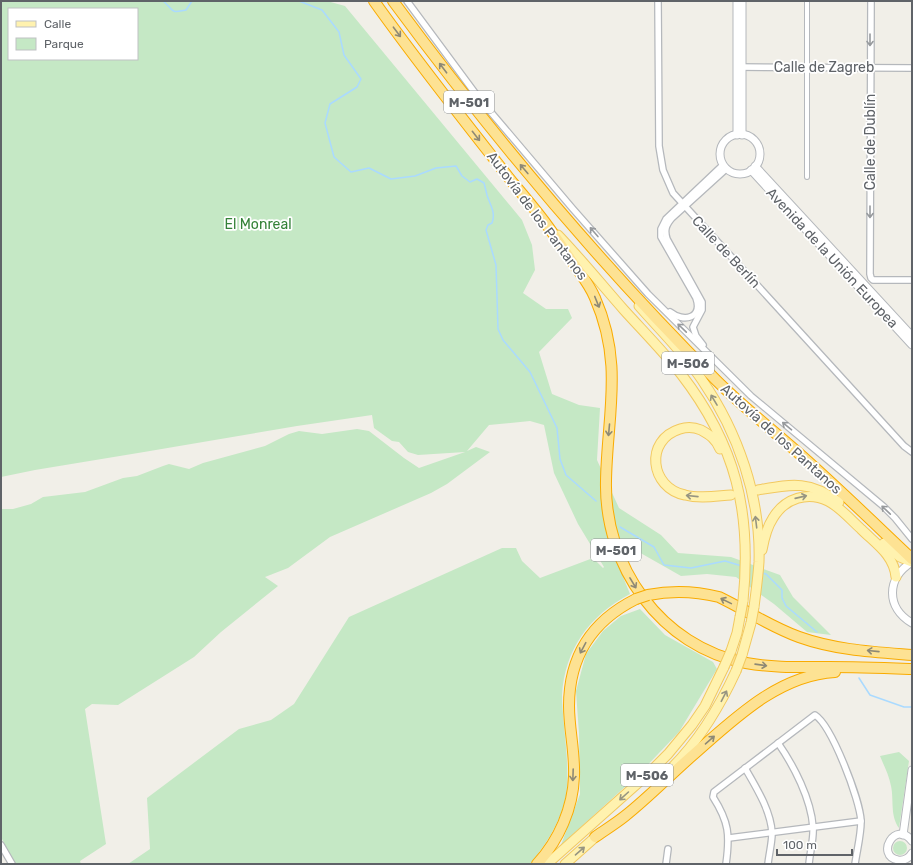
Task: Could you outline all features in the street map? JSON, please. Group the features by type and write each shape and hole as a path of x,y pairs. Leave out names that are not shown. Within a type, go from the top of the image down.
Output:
{"highway":[{"name":"Autovía de los Pantanos","path":"374,1 430,77 545,223 587,283 595,298 604,322 610,347 612,379 605,483 607,510 615,546 620,559 634,586 647,603 670,626 703,648 723,657 744,662 784,667 912,669"},
{"name":"Autovía de los Pantanos","path":"393,1 465,98 550,199 642,303 718,382 766,426 802,456 912,559"},
{"path":"537,864 545,855 558,835 564,821 572,792 574,776 569,706 570,685 577,658 584,644 594,630 606,617 616,610 636,599 648,595 674,591 691,591 719,597 799,637 823,644 912,655"},
{"path":"595,838 625,816 740,714 780,688 812,676 832,672 885,672 912,669"}],"main road":[{"name":"M-506","path":"550,199 575,233 686,360 702,380 717,405 739,450 750,486 756,524 759,561 754,607 742,655 736,671 716,711 690,747 668,772 565,864"},
{"name":"M-506","path":"545,223 569,246 680,373 703,405 719,435 735,476 744,515 746,556 743,601 737,633 724,667 705,706 692,725 668,754 646,776 547,864"},
{"path":"731,495 702,497 684,495 673,490 663,483 657,471 655,458 658,447 664,437 673,431 685,428 697,428 709,434 717,442 727,465 735,476"},
{"path":"758,490 792,485 814,487 828,494 845,506 894,552 912,562"},
{"path":"759,561 767,530 773,517 781,507 797,497 816,496 829,501 886,553 894,564 896,577"}],"street":[{"path":"406,1 478,97 648,294 751,396 883,506 912,539"},
{"name":"Calle de Berlín","path":"658,1 659,146 661,162 673,193 904,446 912,452"},
{"path":"737,1 739,135"},
{"path":"739,67 742,1"},
{"path":"807,1 807,177"},
{"name":"Calle de Dublín","path":"871,1 870,67 873,279"},
{"name":"Calle de Zagreb","path":"739,67 912,68"},
{"path":"739,135 747,136 757,145 759,157 753,168 742,174 736,174 725,167 720,155 721,149 728,138 739,135"},
{"path":"648,294 676,317 690,317 696,312 698,308 696,298 660,233 664,222 725,167"},
{"name":"Avenida de la Unión Europea","path":"753,168 862,281 912,336"},
{"name":"Avenida de la Unión Europea","path":"753,168 912,345"},
{"path":"683,205 667,224 666,235 702,302 702,310 693,327 694,333 728,374"},
{"path":"869,290 873,279"},
{"path":"862,281 873,279 912,280"},
{"path":"912,562 896,577 892,596 895,606 902,616 912,623"},
{"path":"726,864 729,838 724,818 713,797 713,794 815,715 824,724 832,738 854,791 861,821 855,864"},
{"path":"778,743 791,762 808,804 813,827 809,864"},
{"path":"745,768 761,795 766,807 772,833 768,864"},
{"path":"903,835 912,770"},
{"path":"729,838 861,821"},
{"path":"911,856 900,862 892,861 888,850 889,842 894,836 903,835 912,841"},
{"path":"1,845 12,864"},
{"path":"666,864 668,849"}],"green space":[{"name":"El Monreal","path":"1,1 327,1 345,6 522,220 532,245 535,270 523,293 546,309 568,309 572,318 539,352 552,394 579,405 600,408 597,460 619,508 661,535 678,553 731,557 780,575 793,597 831,635 807,632 774,604 736,577 707,574 681,576 637,551 613,552 630,594 615,603 591,623 574,649 568,663 562,695 567,753 567,783 565,801 551,834 530,864 128,864 150,849 147,798 239,729 271,720 294,704 349,617 502,548 516,548 522,561 540,578 593,558 603,568 604,567 578,524 554,473 544,425 530,421 489,425 467,451 476,447 490,452 447,484 431,493 330,537 288,568 265,577 278,586 221,632 194,657 118,705 92,704 85,709 106,844 80,861 81,864 16,864 1,837 1,509 13,509 31,504 43,497 85,492 123,478 137,476 169,464 189,469 203,463 265,446 289,434 299,431 322,434 357,429 369,431 419,468 465,452 418,455 408,452 399,442 392,441 374,428 372,415 297,426 1,477"},
{"path":"640,609 665,635 713,662 717,669 679,732 638,775 561,845 580,794 579,734 576,691 586,654 603,631 621,616"},
{"path":"899,752 909,761 899,828 894,818 892,791 888,774 880,756"},
{"path":"900,841 905,843 907,848 905,853 900,855 895,853 893,848 895,843"}],"waterway":[{"path":"163,1 174,11 186,10 192,1"},
{"path":"299,1 322,10 339,32 344,55 361,79 357,87 330,104 325,123 334,157 351,172 369,168 391,179 415,176 436,168 456,166 462,176 470,182 477,179 484,183 493,215 492,223 488,225 486,230 496,265 498,329 503,340 530,372 557,428 560,459 566,475 596,501"},
{"path":"620,527 654,547 664,565 691,568 725,561 742,566"},
{"path":"762,573 766,574 782,590 782,598 786,606 817,632"},
{"path":"859,678 870,695 904,707 912,707"}]}
